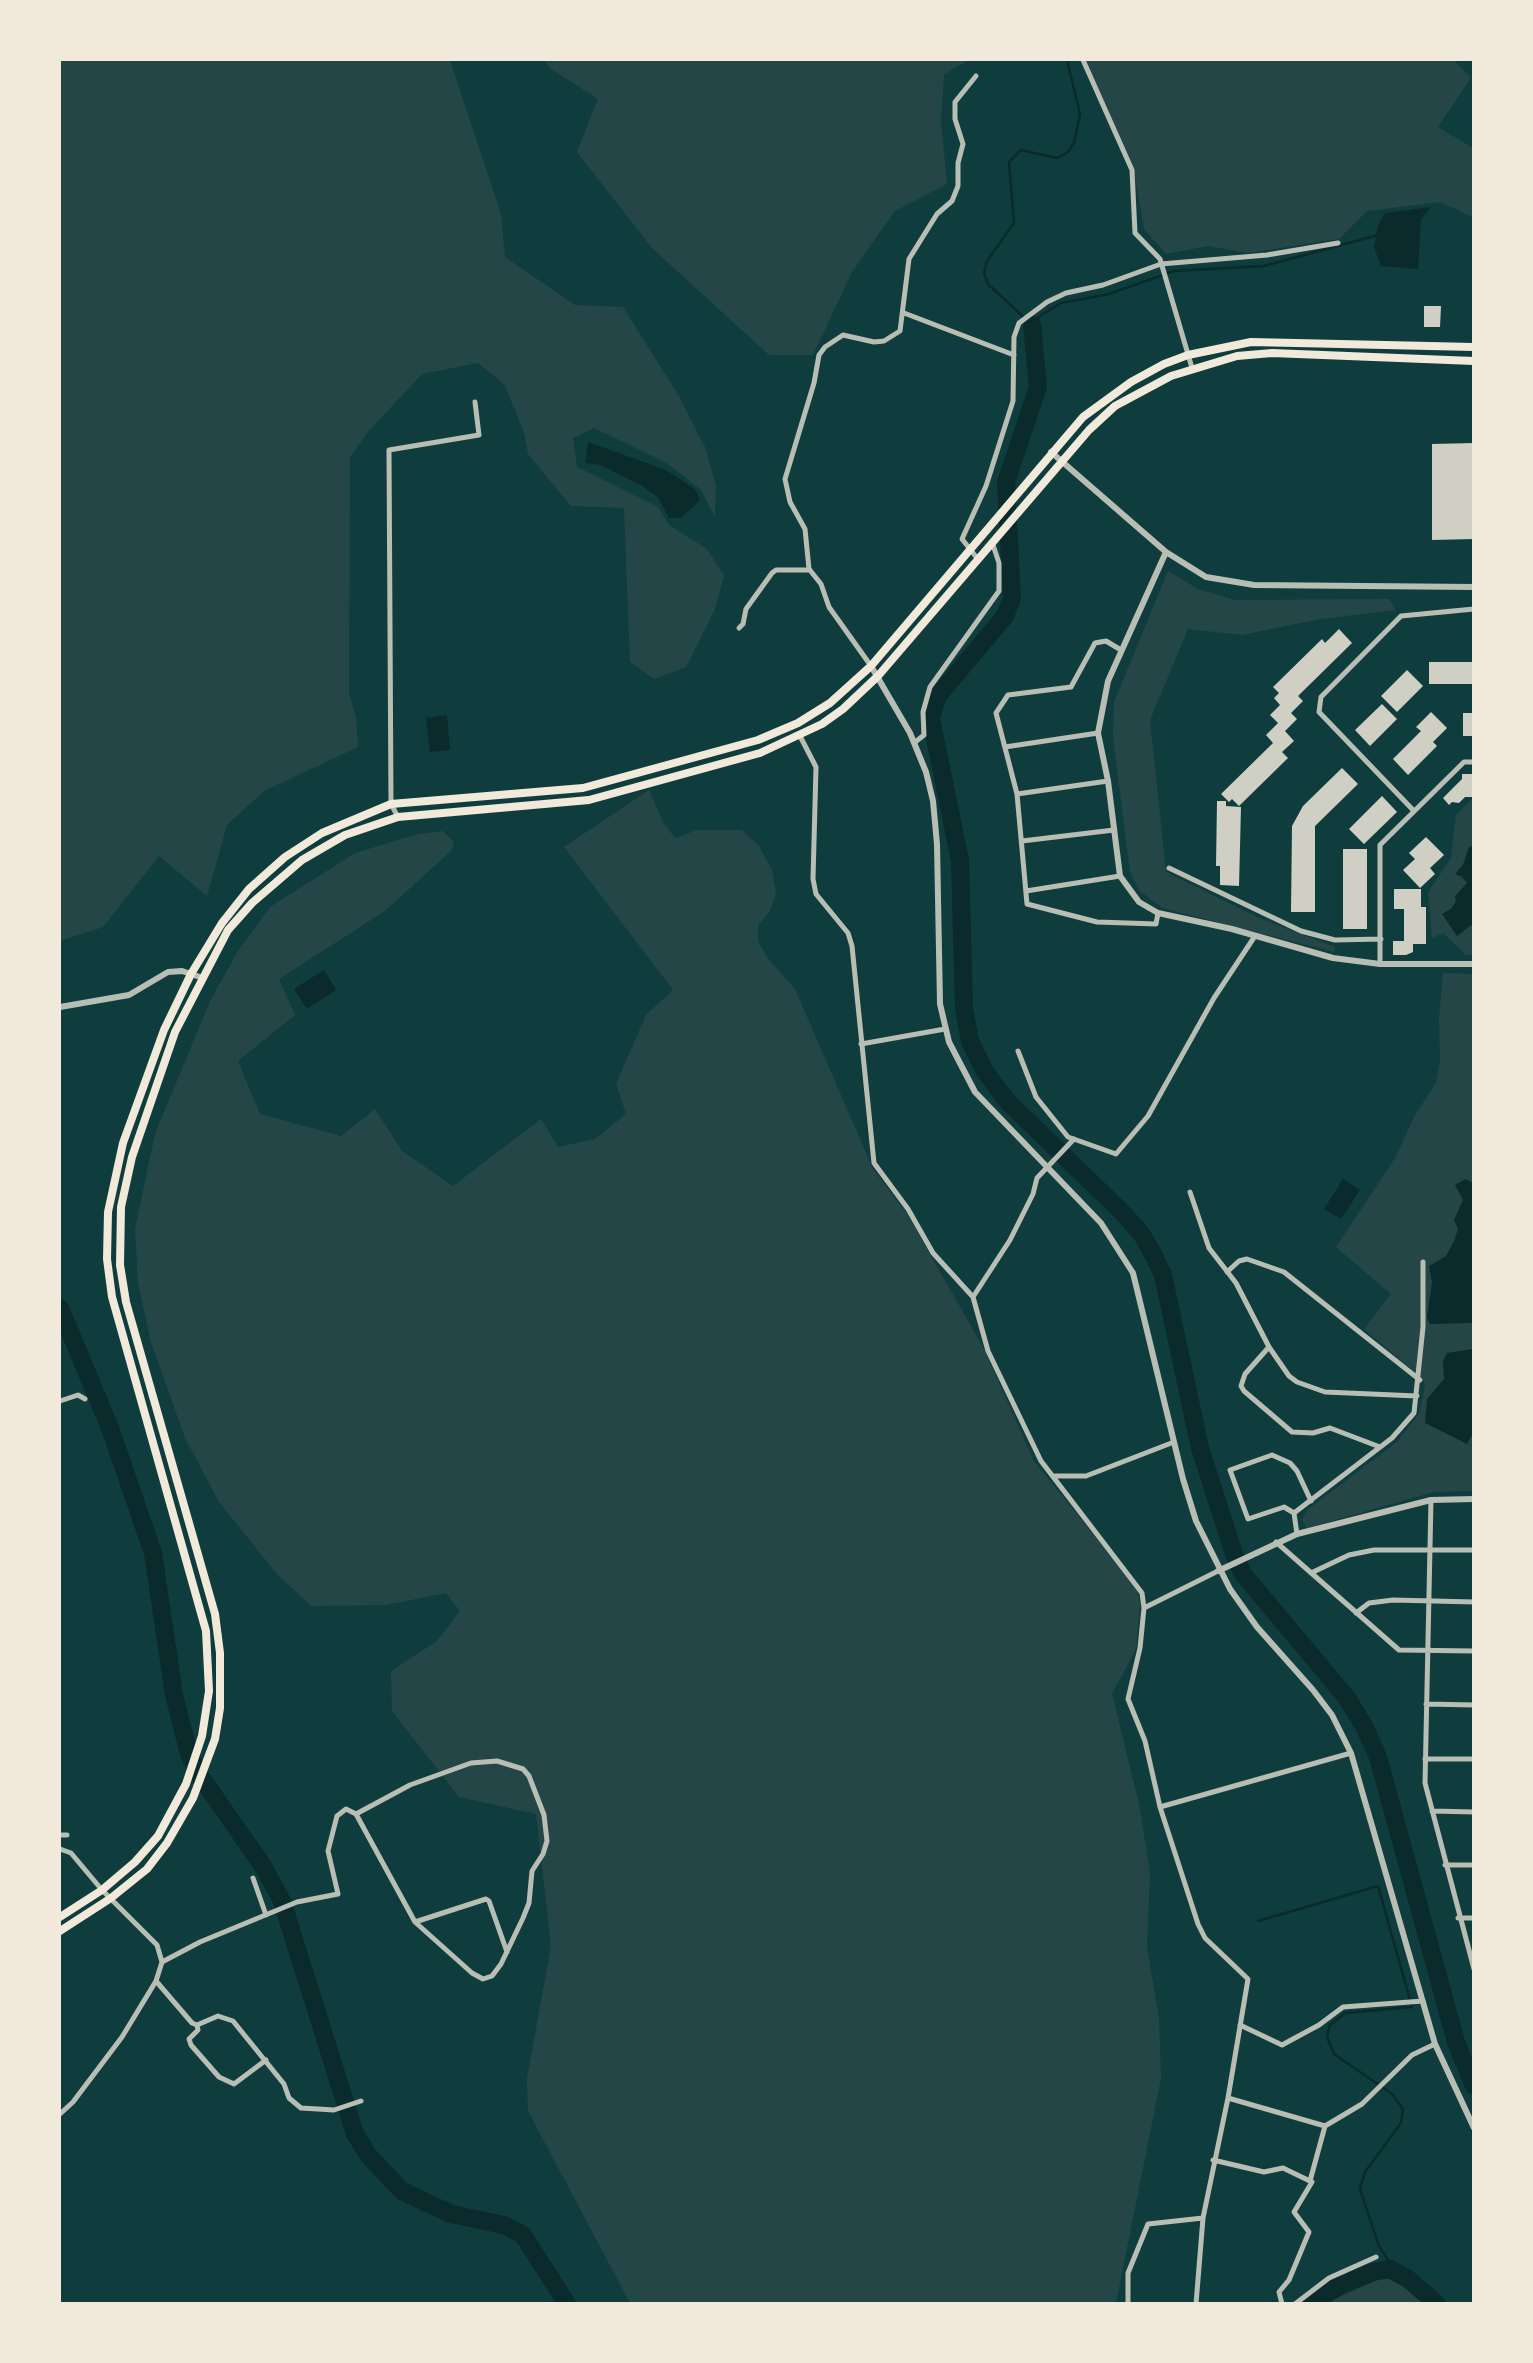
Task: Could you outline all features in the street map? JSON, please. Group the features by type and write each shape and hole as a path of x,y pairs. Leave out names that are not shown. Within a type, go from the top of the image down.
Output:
{"main road":[{"path":"60,1917 102,1891 135,1862 158,1836 186,1784 202,1736 209,1691 206,1631 121,1331 107,1259 108,1212 123,1143 164,1030 191,974 222,923 249,889 285,857 322,833 391,804 583,788 758,740 798,723 830,703 871,666 1083,417 1131,382 1188,355 1251,342 1474,347"},
{"path":"60,1931 111,1898 147,1869 167,1843 193,1798 208,1761 220,1708 220,1653 215,1614 126,1302 120,1265 121,1207 132,1157 175,1032 228,930 252,903 302,860 345,835 398,817 589,800 760,753 800,736 843,709 878,676 1089,430 1115,406 1192,368 1237,356 1272,353 1474,361"}],"street":[{"path":"1083,60 1132,170 1135,233 1157,255 1192,368"},
{"path":"976,76 956,102 955,119 963,144 958,186 952,201 937,214 909,259 900,331 893,337 874,342 842,335 834,338 819,355 814,383 785,479 790,502 805,529 807,563 810,570 821,584 829,607 878,676 914,743 926,772 936,821 938,974 945,1029 959,1065 991,1112 1088,1208 1124,1256 1142,1303 1192,1510 1218,1571 1257,1627 1326,1707 1351,1753 1435,2044 1474,2128"},
{"path":"977,558 962,539 986,485 1013,401 1018,323 1030,313 1066,293 1163,271 1338,243"},
{"path":"904,313 1014,355"},
{"path":"398,817 391,804 389,450 479,435 475,402"},
{"path":"1051,452 1166,552 1206,577 1227,583 1474,587"},
{"path":"914,743 924,734 923,712 930,687 999,591 999,563 995,538"},
{"path":"1166,552 1108,681 1098,733 1108,781 1120,876 1139,902 1158,913 1333,958 1380,964 1474,964"},
{"path":"739,628 743,624 746,609 772,573 776,570 810,570"},
{"path":"1414,811 1319,712 1321,697 1401,616 1474,610"},
{"path":"1121,650 1106,641 1095,643 1071,687 1008,695 996,713 1017,794 1027,904 1097,922 1156,924 1158,913"},
{"path":"1005,747 1098,733"},
{"path":"800,736 816,767 813,879 816,894 848,933 852,946 874,1163 908,1209 933,1253 973,1297 988,1351 1028,1438 1053,1476 1138,1583 1144,1608 1140,1648 1128,1699 1145,1741 1160,1807 1201,1931 1218,1952 1248,1979 1228,2098 1203,2218 1196,2304"},
{"path":"1380,964 1380,845 1464,762 1474,762"},
{"path":"1017,794 1108,781"},
{"path":"1022,841 1114,830"},
{"path":"1169,868 1301,931 1335,940 1381,939"},
{"path":"1026,891 1120,876"},
{"path":"1018,1051 1036,1097 1068,1138 1116,1154 1148,1116 1214,998 1255,936"},
{"path":"60,1007 129,995 168,972 202,978"},
{"path":"861,1044 945,1029"},
{"path":"973,1297 1010,1240 1041,1175 1072,1141"},
{"path":"1190,1192 1202,1235 1289,1376 1311,1389 1417,1396"},
{"path":"1227,1272 1239,1261 1247,1259 1284,1272 1420,1380"},
{"path":"1294,1513 1380,1447 1407,1423 1414,1413 1420,1380 1423,1262"},
{"path":"1269,1347 1245,1374 1241,1386 1244,1391 1292,1432 1313,1433 1330,1428 1380,1447"},
{"path":"60,1401 78,1395 85,1399"},
{"path":"1053,1476 1086,1476 1174,1442"},
{"path":"1294,1513 1284,1507 1248,1519 1230,1470 1272,1455 1290,1463 1297,1471 1311,1501"},
{"path":"1144,1608 1297,1534 1431,1500 1474,1499"},
{"path":"1431,1500 1424,1783 1474,1969"},
{"path":"1294,1513 1297,1534"},
{"path":"1276,1542 1399,1650 1474,1651"},
{"path":"1311,1573 1349,1555 1374,1550 1474,1550"},
{"path":"1356,1613 1369,1604 1474,1602"},
{"path":"1426,1704 1474,1705"},
{"path":"1160,1807 1351,1753"},
{"path":"1425,1759 1474,1759"},
{"path":"162,1962 200,1942 296,1902 338,1894 328,1851 331,1834 342,1811 346,1809 356,1814 415,1922 472,1973 483,1979 492,1976 507,1952 528,1903 532,1871 543,1854 547,1841 544,1815 529,1776 523,1769 483,1760 458,1766 410,1785 356,1814"},
{"path":"1432,1811 1474,1812"},
{"path":"60,1835 67,1835"},
{"path":"60,1849 71,1853 102,1891 157,1945 162,1962 156,1981 122,2037 73,2102 60,2114"},
{"path":"1445,1864 1474,1865"},
{"path":"253,1878 269,1913"},
{"path":"415,1922 486,1899 507,1952"},
{"path":"1458,1917 1474,1918"},
{"path":"156,1981 191,2023 197,2025 218,2016 233,2021 284,2084 289,2098 301,2108 334,2110 361,2101"},
{"path":"1240,2025 1282,2045 1319,2025 1343,2007 1423,2001"},
{"path":"197,2025 198,2030 189,2039 191,2045 219,2077 234,2084 266,2060"},
{"path":"1228,2098 1325,2126 1362,2104 1412,2055 1435,2044"},
{"path":"1282,2304 1279,2292 1289,2280 1309,2232 1294,2212 1312,2182 1310,2181 1321,2151 1325,2126"},
{"path":"1213,2160 1264,2172 1283,2168 1310,2181"},
{"path":"1128,2304 1128,2273 1149,2224 1203,2218"},
{"path":"1295,2304 1329,2278 1376,2257"}],"shaded area":[{"path":"60,60 450,60 501,214 505,257 575,305 623,307 680,398 705,447 716,486 715,517 701,490 667,463 594,428 573,438 577,467 658,507 669,525 707,549 724,576 715,609 686,667 654,679 630,662 624,508 571,506 528,454 524,432 504,384 478,363 422,374 367,433 350,457 349,693 356,718 358,747 264,791 227,825 207,896 159,856 103,927 60,941"},
{"path":"544,60 969,60 944,74 941,121 947,184 895,211 852,272 813,355 769,355 652,248 577,152 598,99 551,69"},
{"path":"1081,60 1454,60 1471,78 1438,127 1473,148 1473,217 1440,202 1367,211 1339,239 1248,253 1208,246 1166,254 1144,229 1135,177 1106,106"},
{"path":"1431,207 1421,220 1418,269 1381,266 1374,247 1378,225 1385,213"},
{"path":"588,442 666,470 695,489 700,500 681,518 669,518 658,497 642,486 601,465 585,463"},
{"path":"1168,571 1198,589 1235,600 1389,599 1396,610 1320,619 1242,635 1188,629 1150,720 1166,872 1259,918 1335,947 1334,952 1162,908 1139,890 1130,872 1113,736 1114,702"},
{"path":"447,715 450,750 430,752 426,718"},
{"path":"649,790 663,822 675,838 697,830 742,830 759,846 772,870 776,894 770,911 758,925 758,941 769,960 795,989 873,1169 907,1214 983,1347 1034,1461 1136,1587 1140,1604 1136,1649 1112,1694 1139,1804 1150,1872 1147,1947 1159,2019 1161,2078 1116,2303 630,2303 528,2111 527,2078 551,1946 536,1814 459,1797 392,1711 391,1671 437,1641 460,1611 446,1593 386,1605 311,1606 276,1573 219,1502 185,1438 151,1342 138,1283 135,1229 155,1134 210,1001 238,951 270,907 355,853 418,834 443,831 454,842 451,851 385,911 279,979 295,1015 238,1061 260,1114 341,1136 375,1109 402,1151 453,1186 541,1119 558,1147 595,1139 626,1114 616,1084 646,1015 673,990 564,847"},
{"path":"1472,799 1473,846 1469,847 1463,865 1456,874 1467,882 1451,909 1443,914 1461,933 1473,926 1473,955 1466,955 1443,933 1432,938 1428,892 1451,858 1456,815"},
{"path":"1473,846 1473,926 1457,936 1442,914 1451,909 1456,902 1455,896 1467,883 1462,876 1455,874 1463,865 1469,847"},
{"path":"324,970 336,990 307,1009 294,989"},
{"path":"1443,973 1473,974 1473,1491 1434,1492 1307,1528 1302,1520 1308,1509 1397,1442 1419,1414 1425,1386 1423,1379 1364,1329 1391,1294 1336,1247 1395,1158 1415,1115 1436,1083 1440,1060 1439,1018"},
{"path":"1343,1179 1360,1190 1341,1219 1324,1209"},
{"path":"1466,1179 1473,1183 1473,1323 1430,1324 1427,1318 1432,1282 1429,1266 1446,1256 1454,1241 1458,1229 1454,1220 1463,1200 1455,1185"},
{"path":"1473,1349 1473,1433 1467,1444 1425,1423 1427,1399 1444,1379 1443,1361 1447,1353"},
{"path":"1384,2277 1428,2303 1326,2303"}],"building":[{"path":"1424,306 1441,306 1440,327 1424,327"},
{"path":"1474,443 1474,539 1432,540 1432,444"},
{"path":"1339,629 1352,643 1298,696 1303,701 1291,713 1297,719 1285,731 1294,741 1282,752 1288,758 1239,806 1232,799 1229,802 1221,794 1273,743 1266,735 1278,723 1270,715 1280,705 1274,698 1279,693 1273,687 1322,639 1325,643"},
{"path":"1429,662 1474,662 1474,684 1429,684"},
{"path":"1407,670 1423,686 1397,712 1381,696"},
{"path":"1382,704 1397,719 1370,746 1355,730"},
{"path":"1431,712 1447,728 1433,742 1437,746 1408,775 1393,759 1421,731 1416,727"},
{"path":"1463,713 1474,713 1474,736 1463,736"},
{"path":"1342,768 1358,784 1315,826 1315,912 1291,912 1292,826 1303,806"},
{"path":"1462,774 1474,774 1474,797 1465,797 1459,803 1452,802 1449,805 1443,798 1462,779"},
{"path":"1382,796 1397,812 1364,844 1349,829"},
{"path":"1217,801 1226,801 1226,806 1241,807 1239,886 1220,885 1220,866 1216,866"},
{"path":"1426,837 1444,855 1430,868 1435,874 1420,888 1403,870 1415,859 1409,853"},
{"path":"1343,849 1367,849 1367,929 1343,929"},
{"path":"1394,889 1421,889 1421,907 1426,907 1426,944 1413,944 1413,952 1406,955 1393,955 1393,941 1404,941 1404,909 1394,909"}],"waterway":[{"path":"1067,60 1080,114 1074,143 1067,153 1057,158 1021,150 1009,162 1014,223 987,261 984,273 988,284 1032,325 1041,315 1061,303 1109,294 1174,271 1264,266 1378,235"},
{"path":"1032,325 1038,387 1006,482 1012,598 1005,616 937,697 931,718 960,861 964,1009 970,1041 984,1070 1007,1101 1121,1211 1141,1233 1152,1252 1163,1275 1200,1448 1234,1554 1243,1574 1347,1698 1378,1757 1456,2042 1474,2086"},
{"path":"60,1308 110,1428 153,1553 174,1695 189,1754 198,1773 263,1866 282,1901 355,2134 369,2156 402,2191 451,2214 504,2225 523,2235 567,2304"},
{"path":"1258,1921 1378,1886 1412,2007 1345,2013 1330,2025 1327,2037 1334,2054 1392,2094 1403,2109 1401,2123 1365,2172 1360,2189 1379,2246 1396,2273"},
{"path":"1310,2304 1339,2286 1373,2272 1390,2269 1407,2278 1437,2304"}]}
